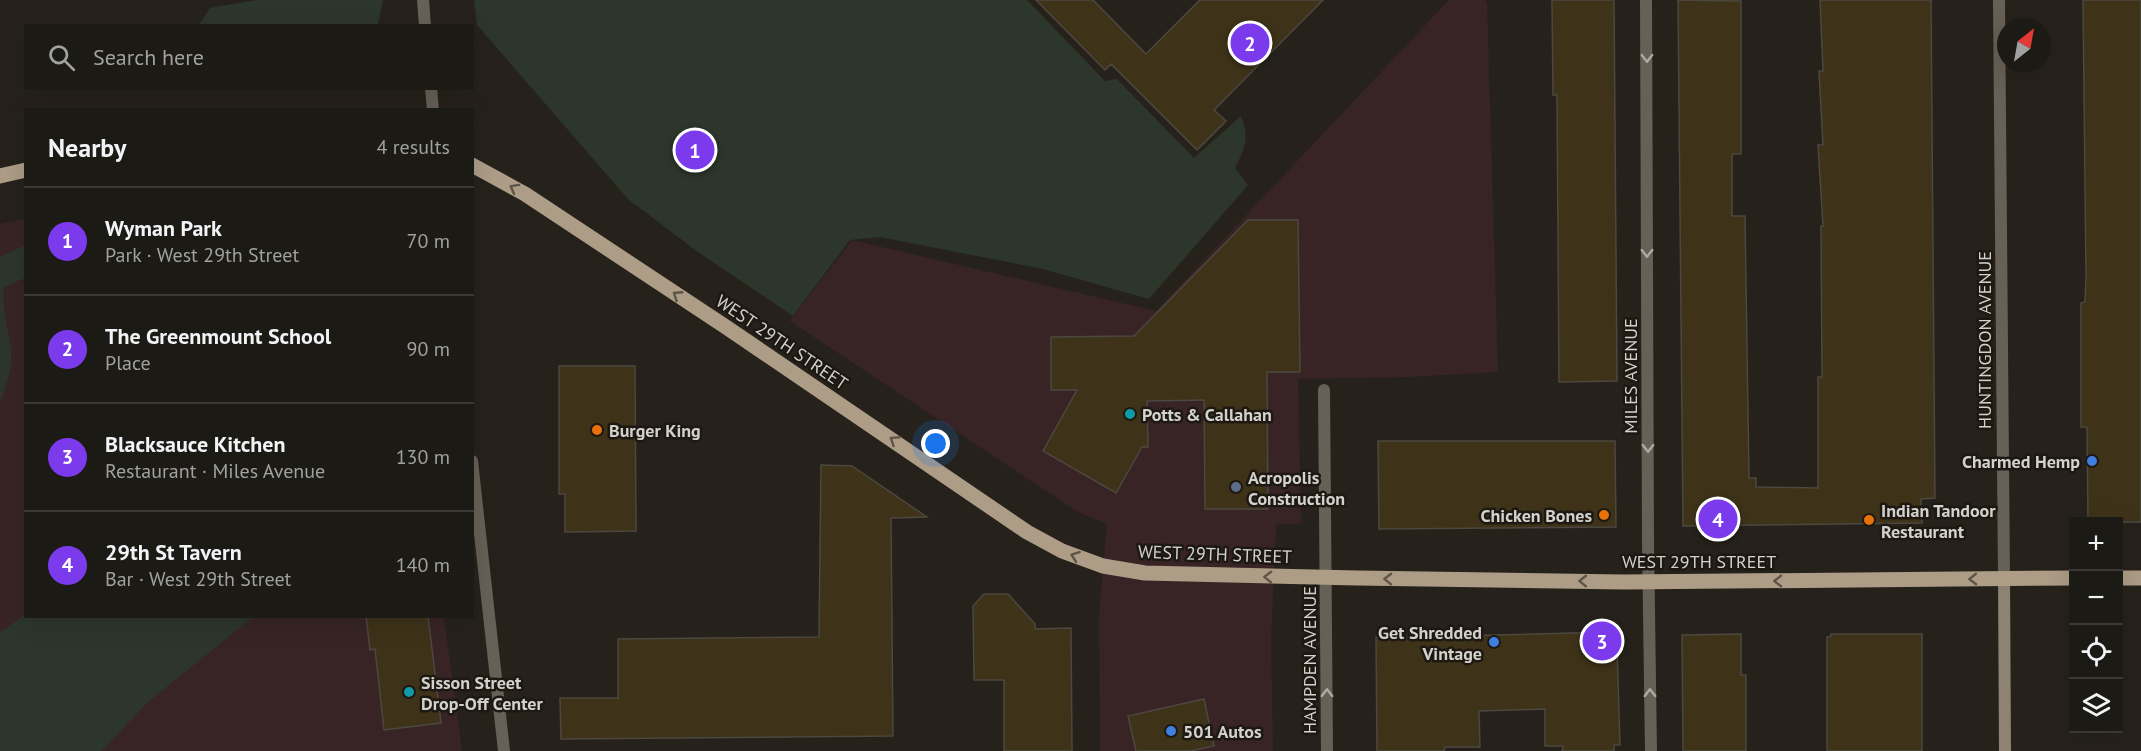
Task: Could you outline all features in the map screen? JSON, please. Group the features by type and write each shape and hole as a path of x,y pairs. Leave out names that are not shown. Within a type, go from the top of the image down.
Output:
{"main road":[{"name":"WEST 29TH STREET","path":"474,166 525,194 1027,532 1062,551 1103,566 1145,573 1649,582 2069,578"},
{"path":"0,176 24,170"},
{"name":"HUNTINGDON AVENUE","path":"2004,578 2006,751"},
{"path":"2123,578 2141,578"}],"street":[{"path":"423,0 425,24"},
{"name":"MILES AVENUE","path":"1646,0 1651,751"},
{"name":"HUNTINGDON AVENUE","path":"1999,0 2004,578"},
{"path":"431,90 433,108"},
{"name":"HAMPDEN AVENUE","path":"1324,390 1327,751"},
{"path":"474,479 504,751"}],"shaded area":[{"path":"1449,0 1485,0 1487,4 1498,372 1408,377 1298,379 1301,523 1276,525 1271,641 1273,751 1100,751 1099,615 1107,524 1078,512 790,321 852,240 1156,311"},
{"path":"24,219 24,618 444,618 462,751 0,751 0,224"}],"green space":[{"path":"258,0 383,0 378,24 200,24 210,8"},
{"path":"474,0 1027,0 1105,81 1117,79 1194,158 1241,116 1246,137 1235,168 1248,185 1149,299 1043,269 880,237 850,240 793,316 698,252 628,199 477,25"},
{"path":"24,245 24,278 4,287 11,357 8,377 0,402 0,257"},
{"path":"24,616 24,618 252,618 147,703 102,751 0,751 0,632"}],"building":[{"path":"1036,0 1093,0 1146,54 1200,0 1323,0 1214,110 1226,121 1197,150 1111,64 1105,70"},
{"path":"1552,0 1614,0 1617,381 1559,382 1557,95 1553,95"},
{"path":"1678,0 1741,1 1741,154 1732,154 1732,216 1745,216 1749,478 1756,478 1756,487 1818,488 1818,377 1822,377 1821,226 1823,226 1818,145 1823,145 1819,71 1823,71 1820,0 1931,0 1935,498 1921,499 1922,523 1683,526"},
{"path":"2083,0 2141,0 2141,522 2123,522 2123,517 2088,517 2087,427 2081,427 2081,303 2085,302"},
{"path":"1248,220 1298,220 1300,372 1267,372 1268,509 1205,509 1204,400 1147,401 1148,447 1142,447 1116,493 1043,451 1077,390 1051,390 1051,337 1134,336"},
{"name":"Burger King","path":"559,366 635,366 636,531 565,532 565,494 559,494"},
{"path":"1378,441 1615,441 1616,527 1379,529"},
{"path":"821,465 852,466 927,517 891,518 893,736 561,739 560,698 618,698 618,639 819,637"},
{"path":"984,594 1008,594 1035,624 1035,629 1071,628 1072,751 1004,751 1004,680 974,680 973,606"},
{"name":"Sisson Street Drop-Off Center","path":"366,618 428,618 441,723 384,730 375,649 370,650"},
{"path":"1612,632 1612,647 1617,646 1620,745 1614,745 1614,751 1562,751 1563,746 1545,746 1545,709 1479,711 1480,747 1445,747 1444,751 1377,751 1376,637"},
{"path":"1741,634 1741,675 1746,675 1746,751 1683,751 1682,635"},
{"path":"1831,634 1922,634 1922,751 1827,751 1827,637"},
{"name":"501 Autos","path":"1204,699 1214,746 1190,751 1136,751 1128,716"}],"place":[{"name":"The Greenmount School","path":"1250,43"},
{"name":"Wyman Park","path":"695,150"},
{"name":"Potts & Callahan","path":"1130,414"},
{"name":"Burger King","path":"597,430"},
{"name":"Charmed Hemp","path":"2092,461"},
{"name":"Acropolis Construction","path":"1236,487"},
{"name":"Chicken Bones","path":"1604,515"},
{"name":"29th St Tavern","path":"1718,519"},
{"name":"Indian Tandoor Restaurant","path":"1869,520"},
{"name":"Blacksauce Kitchen","path":"1602,641"},
{"name":"Get Shredded Vintage","path":"1494,642"},
{"name":"Sisson Street Drop-Off Center","path":"409,692"},
{"name":"501 Autos","path":"1171,731"}]}
